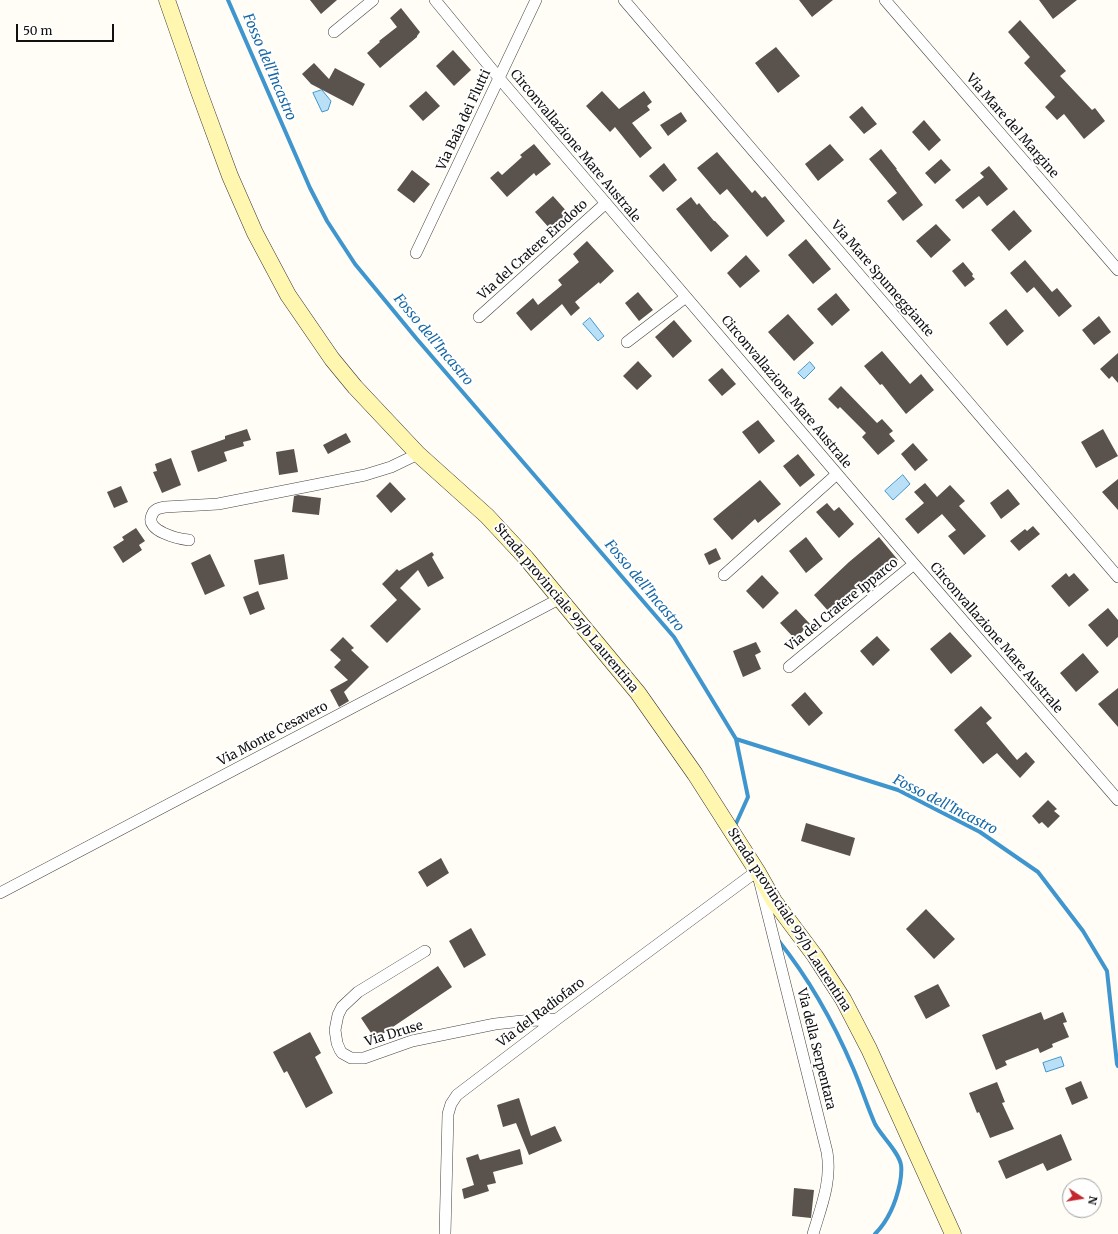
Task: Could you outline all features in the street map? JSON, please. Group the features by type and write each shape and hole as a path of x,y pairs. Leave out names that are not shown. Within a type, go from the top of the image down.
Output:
{"main road":[{"name":"Strada provinciale 95/b Laurentina","path":"167,0 230,176 255,233 288,295 342,372 370,404 418,454 487,516 526,558 638,693 695,774 774,901 815,956 849,1010 869,1049 954,1234"}],"street":[{"path":"334,32 373,0"},
{"name":"Circonvallazione Mare Australe","path":"435,0 499,78 837,474 1118,800"},
{"name":"Via Baia dei Flutti","path":"416,253 536,0"},
{"name":"Via Mare Spumeggiante","path":"624,0 1118,577"},
{"name":"Via Mare del Margine","path":"885,0 1118,270"},
{"name":"Via del Cratere Erodoto","path":"479,317 606,203"},
{"path":"627,342 686,297"},
{"path":"189,540 164,534 156,528 151,522 154,511 165,507 200,506 226,502 365,476 391,467 418,454"},
{"path":"724,576 837,474"},
{"name":"Via del Cratere Ipparco","path":"789,667 914,564"},
{"name":"Via Monte Cesavero","path":"0,893 559,599"},
{"name":"Via del Radiofaro","path":"445,1234 448,1114 451,1104 462,1090 756,871"},
{"name":"Via della Serpentara","path":"756,871 828,1152 828,1181 813,1234"},
{"name":"Via Druse","path":"425,951 348,999 339,1012 336,1020 335,1030 337,1043 342,1053 352,1058 364,1058 401,1044 466,1030 509,1022 557,1019"}],"water":[{"path":"322,90 331,101 328,110 322,112 313,93"},
{"path":"590,318 604,336 598,341 583,324"},
{"path":"810,362 815,368 804,379 798,373"},
{"path":"903,475 910,484 893,500 885,491"},
{"path":"1061,1057 1064,1066 1046,1072 1043,1063"}],"building":[{"path":"310,0 337,0 321,14"},
{"path":"799,0 833,0 812,17"},
{"path":"1039,0 1077,0 1053,19"},
{"path":"401,8 420,32 417,37 380,68 367,53 380,42 379,41 397,27 390,18"},
{"path":"1020,20 1066,71 1060,76 1092,110 1095,108 1105,121 1084,139 1064,114 1057,120 1045,107 1055,97 1024,63 1030,57 1008,32"},
{"path":"776,47 800,76 778,93 755,63"},
{"path":"453,50 471,70 454,86 436,66"},
{"path":"314,63 329,79 335,68 365,84 353,106 311,84 302,74"},
{"path":"426,91 440,106 423,121 409,106"},
{"path":"602,91 619,109 644,91 652,102 647,106 650,110 632,123 652,148 640,158 615,127 610,132 586,106"},
{"path":"862,106 877,124 864,134 849,117"},
{"path":"681,112 687,121 668,136 660,125"},
{"path":"924,120 941,140 929,151 912,132"},
{"path":"534,144 551,164 536,176 534,173 507,197 490,178 498,171 502,175 522,157 520,155"},
{"path":"830,144 844,160 818,181 805,164"},
{"path":"881,149 923,205 903,221 887,201 897,193 869,159"},
{"path":"717,152 752,193 755,190 762,198 765,196 785,221 767,237 727,189 720,195 697,168"},
{"path":"941,159 951,170 935,184 925,173"},
{"path":"664,163 677,180 663,192 649,176"},
{"path":"989,166 1008,189 987,206 979,196 963,209 955,200 984,177 980,173"},
{"path":"412,170 430,184 414,203 397,190"},
{"path":"553,196 569,214 551,230 535,212"},
{"path":"691,197 697,205 699,203 729,236 711,252 676,209"},
{"path":"1014,210 1032,231 1009,251 991,230"},
{"path":"936,224 951,240 931,258 916,241"},
{"path":"806,239 831,269 813,284 788,255"},
{"path":"587,241 614,271 600,284 599,282 575,302 580,308 571,316 562,304 531,331 516,313 533,298 538,305 562,285 558,280 579,262 573,254"},
{"path":"746,255 760,271 740,288 727,273"},
{"path":"1025,260 1052,292 1057,288 1072,306 1059,317 1034,287 1027,293 1010,273"},
{"path":"963,262 973,274 972,276 975,279 965,287 952,271"},
{"path":"638,292 653,310 639,321 625,303"},
{"path":"836,293 850,310 832,326 817,309"},
{"path":"1006,309 1024,331 1007,346 989,323"},
{"path":"788,314 814,343 794,361 768,332"},
{"path":"1099,316 1111,332 1094,345 1082,330"},
{"path":"674,320 692,341 673,358 655,337"},
{"path":"882,351 910,384 921,374 934,390 906,414 882,384 880,385 864,366"},
{"path":"1118,353 1118,383 1112,376 1109,379 1100,369"},
{"path":"638,361 652,376 637,390 623,376"},
{"path":"722,368 736,384 722,396 708,380"},
{"path":"841,386 877,423 882,419 893,431 889,434 895,441 878,455 862,437 866,433 840,407 838,409 828,399"},
{"path":"758,420 775,441 759,454 742,432"},
{"path":"247,429 251,440 243,442 244,446 224,452 227,461 198,472 191,451 225,439 225,436"},
{"path":"1103,429 1118,456 1096,468 1081,442"},
{"path":"346,433 351,442 328,454 323,445"},
{"path":"913,443 928,460 915,471 901,454"},
{"path":"294,449 298,472 279,475 276,452"},
{"path":"798,454 815,475 800,487 783,466"},
{"path":"171,458 181,485 162,493 153,472 157,471 155,464"},
{"path":"1118,479 1118,510 1102,492"},
{"path":"760,480 781,504 758,523 755,519 732,540 713,519"},
{"path":"390,482 406,499 391,513 376,496"},
{"path":"925,483 937,497 950,485 965,501 959,506 986,536 964,555 948,536 956,530 942,514 918,534 905,519 924,503 914,492"},
{"path":"121,486 128,502 114,508 107,492"},
{"path":"1008,489 1020,504 1001,519 990,503"},
{"path":"298,495 321,498 319,515 292,512 294,496"},
{"path":"827,503 834,511 839,507 854,524 839,538 816,512"},
{"path":"1033,526 1040,534 1019,551 1010,541 1025,529 1027,531"},
{"path":"136,528 145,541 139,545 142,550 123,563 113,547 124,540 122,537"},
{"path":"806,537 823,559 806,573 789,551"},
{"path":"879,537 898,560 867,585 865,582 830,613 814,595 849,562"},
{"path":"716,548 721,559 709,565 704,554"},
{"path":"432,552 434,555 432,557 444,578 428,587 418,570 400,588 421,609 387,643 370,626 397,600 382,584 397,569 399,571"},
{"path":"210,554 225,586 205,595 191,563"},
{"path":"284,554 288,579 259,585 254,560"},
{"path":"1066,573 1069,577 1074,573 1089,590 1069,607 1051,586"},
{"path":"762,575 779,593 763,609 746,591"},
{"path":"258,591 265,609 250,615 243,597"},
{"path":"1108,608 1118,620 1118,637 1107,647 1088,625"},
{"path":"796,609 810,624 795,639 780,623"},
{"path":"950,632 972,656 951,674 930,649"},
{"path":"877,636 890,650 873,666 860,651"},
{"path":"343,637 354,648 351,650 369,667 344,692 349,701 339,707 330,690 348,680 334,667 341,660 330,650"},
{"path":"756,642 761,652 755,655 761,669 743,677 733,651"},
{"path":"1083,653 1099,672 1076,692 1060,673"},
{"path":"1118,688 1118,727 1098,704"},
{"path":"805,692 823,713 809,726 791,705"},
{"path":"981,706 992,718 986,723 1017,760 1026,752 1035,762 1020,778 997,753 983,764 954,730"},
{"path":"1048,800 1057,809 1054,811 1060,816 1048,828 1042,822 1039,824 1032,816"},
{"path":"806,823 855,838 850,856 801,841"},
{"path":"441,858 449,873 427,887 418,872"},
{"path":"926,909 955,939 934,959 906,929"},
{"path":"471,928 486,955 464,968 449,941"},
{"path":"438,966 452,987 375,1039 361,1018"},
{"path":"938,984 950,1006 926,1019 914,996"},
{"path":"1041,1012 1044,1020 1063,1012 1067,1022 1063,1023 1069,1037 1052,1044 1053,1047 1040,1053 1038,1048 1005,1061 1007,1065 996,1070 982,1035"},
{"path":"310,1032 321,1053 315,1057 333,1093 306,1108 287,1071 284,1073 273,1052"},
{"path":"1081,1081 1088,1098 1072,1105 1065,1088"},
{"path":"997,1082 1005,1102 1002,1103 1014,1129 990,1138 979,1112 977,1113 969,1093"},
{"path":"519,1098 531,1136 555,1126 562,1141 529,1155 516,1123 503,1127 497,1105"},
{"path":"1061,1134 1072,1160 1047,1171 1043,1163 1006,1179 998,1161"},
{"path":"520,1149 523,1164 493,1172 496,1183 487,1185 489,1191 464,1199 462,1189 474,1185 466,1158 478,1154 480,1160"},
{"path":"794,1188 814,1190 811,1218 792,1216"}],"waterway":[{"name":"Fosso dell'Incastro","path":"228,0 310,188 327,221 355,264 416,338 674,637 736,739 898,790 980,832 1038,872 1083,931 1107,971 1118,1066"},
{"path":"734,828 748,797 736,739"},
{"path":"778,940 811,986 829,1017 853,1068 875,1124 900,1160 901,1174 896,1197 888,1217 875,1234"}]}
